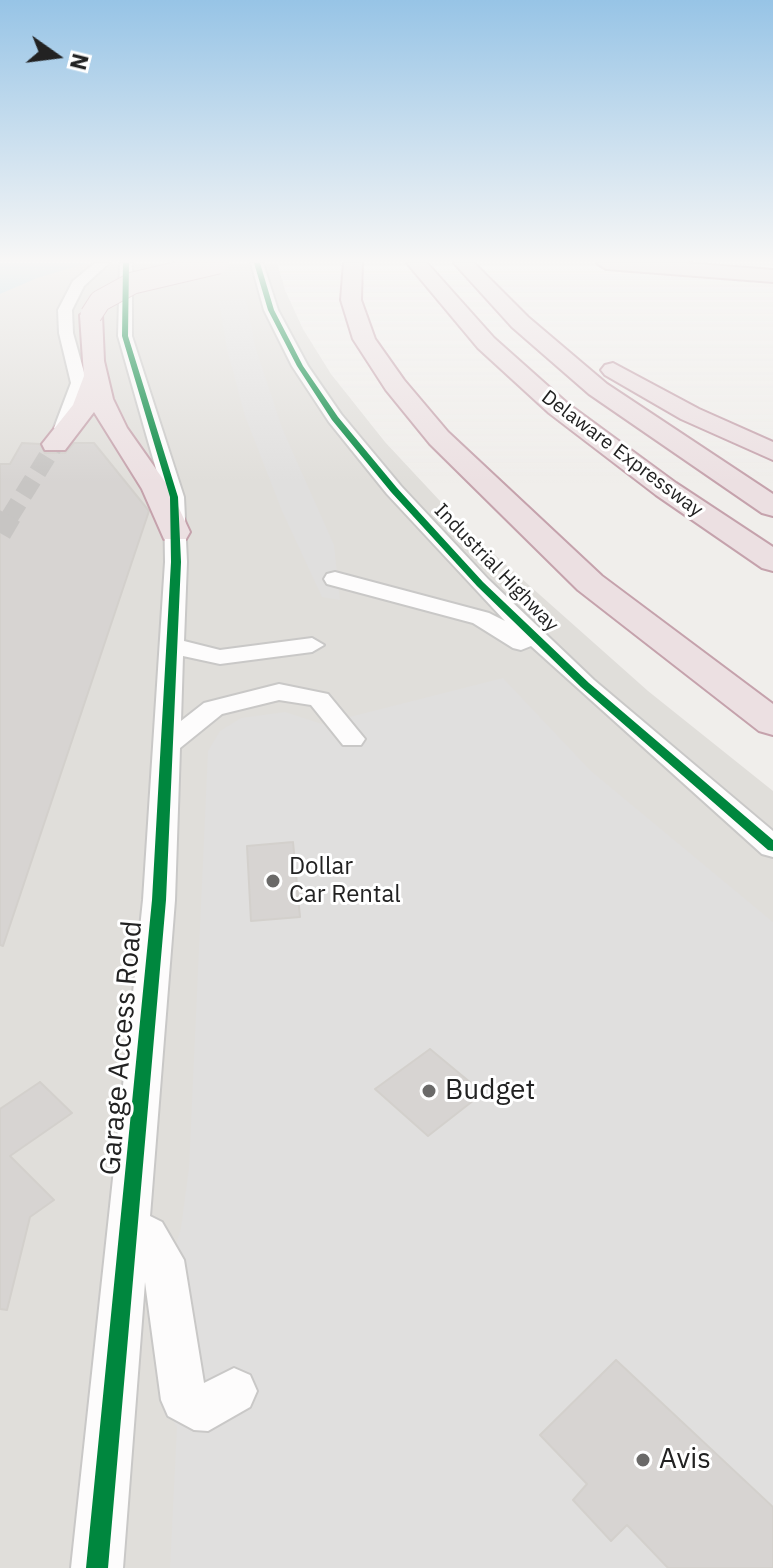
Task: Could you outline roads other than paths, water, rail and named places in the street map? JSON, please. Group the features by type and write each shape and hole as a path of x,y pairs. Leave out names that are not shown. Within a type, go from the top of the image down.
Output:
{"highway":[{"path":"92,336 94,379 111,422 156,489 175,532"},
{"path":"363,336 408,402 479,480 590,583 773,723"},
{"name":"Delaware Expressway","path":"480,336 558,408 678,497 773,561"},
{"name":"Delaware Expressway","path":"537,336 598,389 773,507"},
{"path":"565,336 614,370 690,414 773,452"},
{"path":"55,444 85,407 94,379"}],"street":[{"path":"55,444 72,409 79,383 67,336"},
{"name":"Garage Access Road","path":"97,1568 170,743 173,646 174,497 126,336"},
{"name":"Industrial Highway","path":"284,336 350,437 480,584 585,685 773,847"},
{"path":"335,579 490,622 585,685"},
{"path":"173,646 220,657 312,645"},
{"path":"170,743 213,708 279,692 319,699 352,739"},
{"path":"129,1226 147,1235 163,1260 184,1400 194,1407 208,1408 234,1391"}],"tunnel":[{"path":"9,518 55,444"},
{"path":"0,533 10,516"}],"place":[{"name":"Dollar Car Rental","path":"273,881"},
{"name":"Budget","path":"429,1091"},
{"name":"Avis","path":"643,1460"}]}
